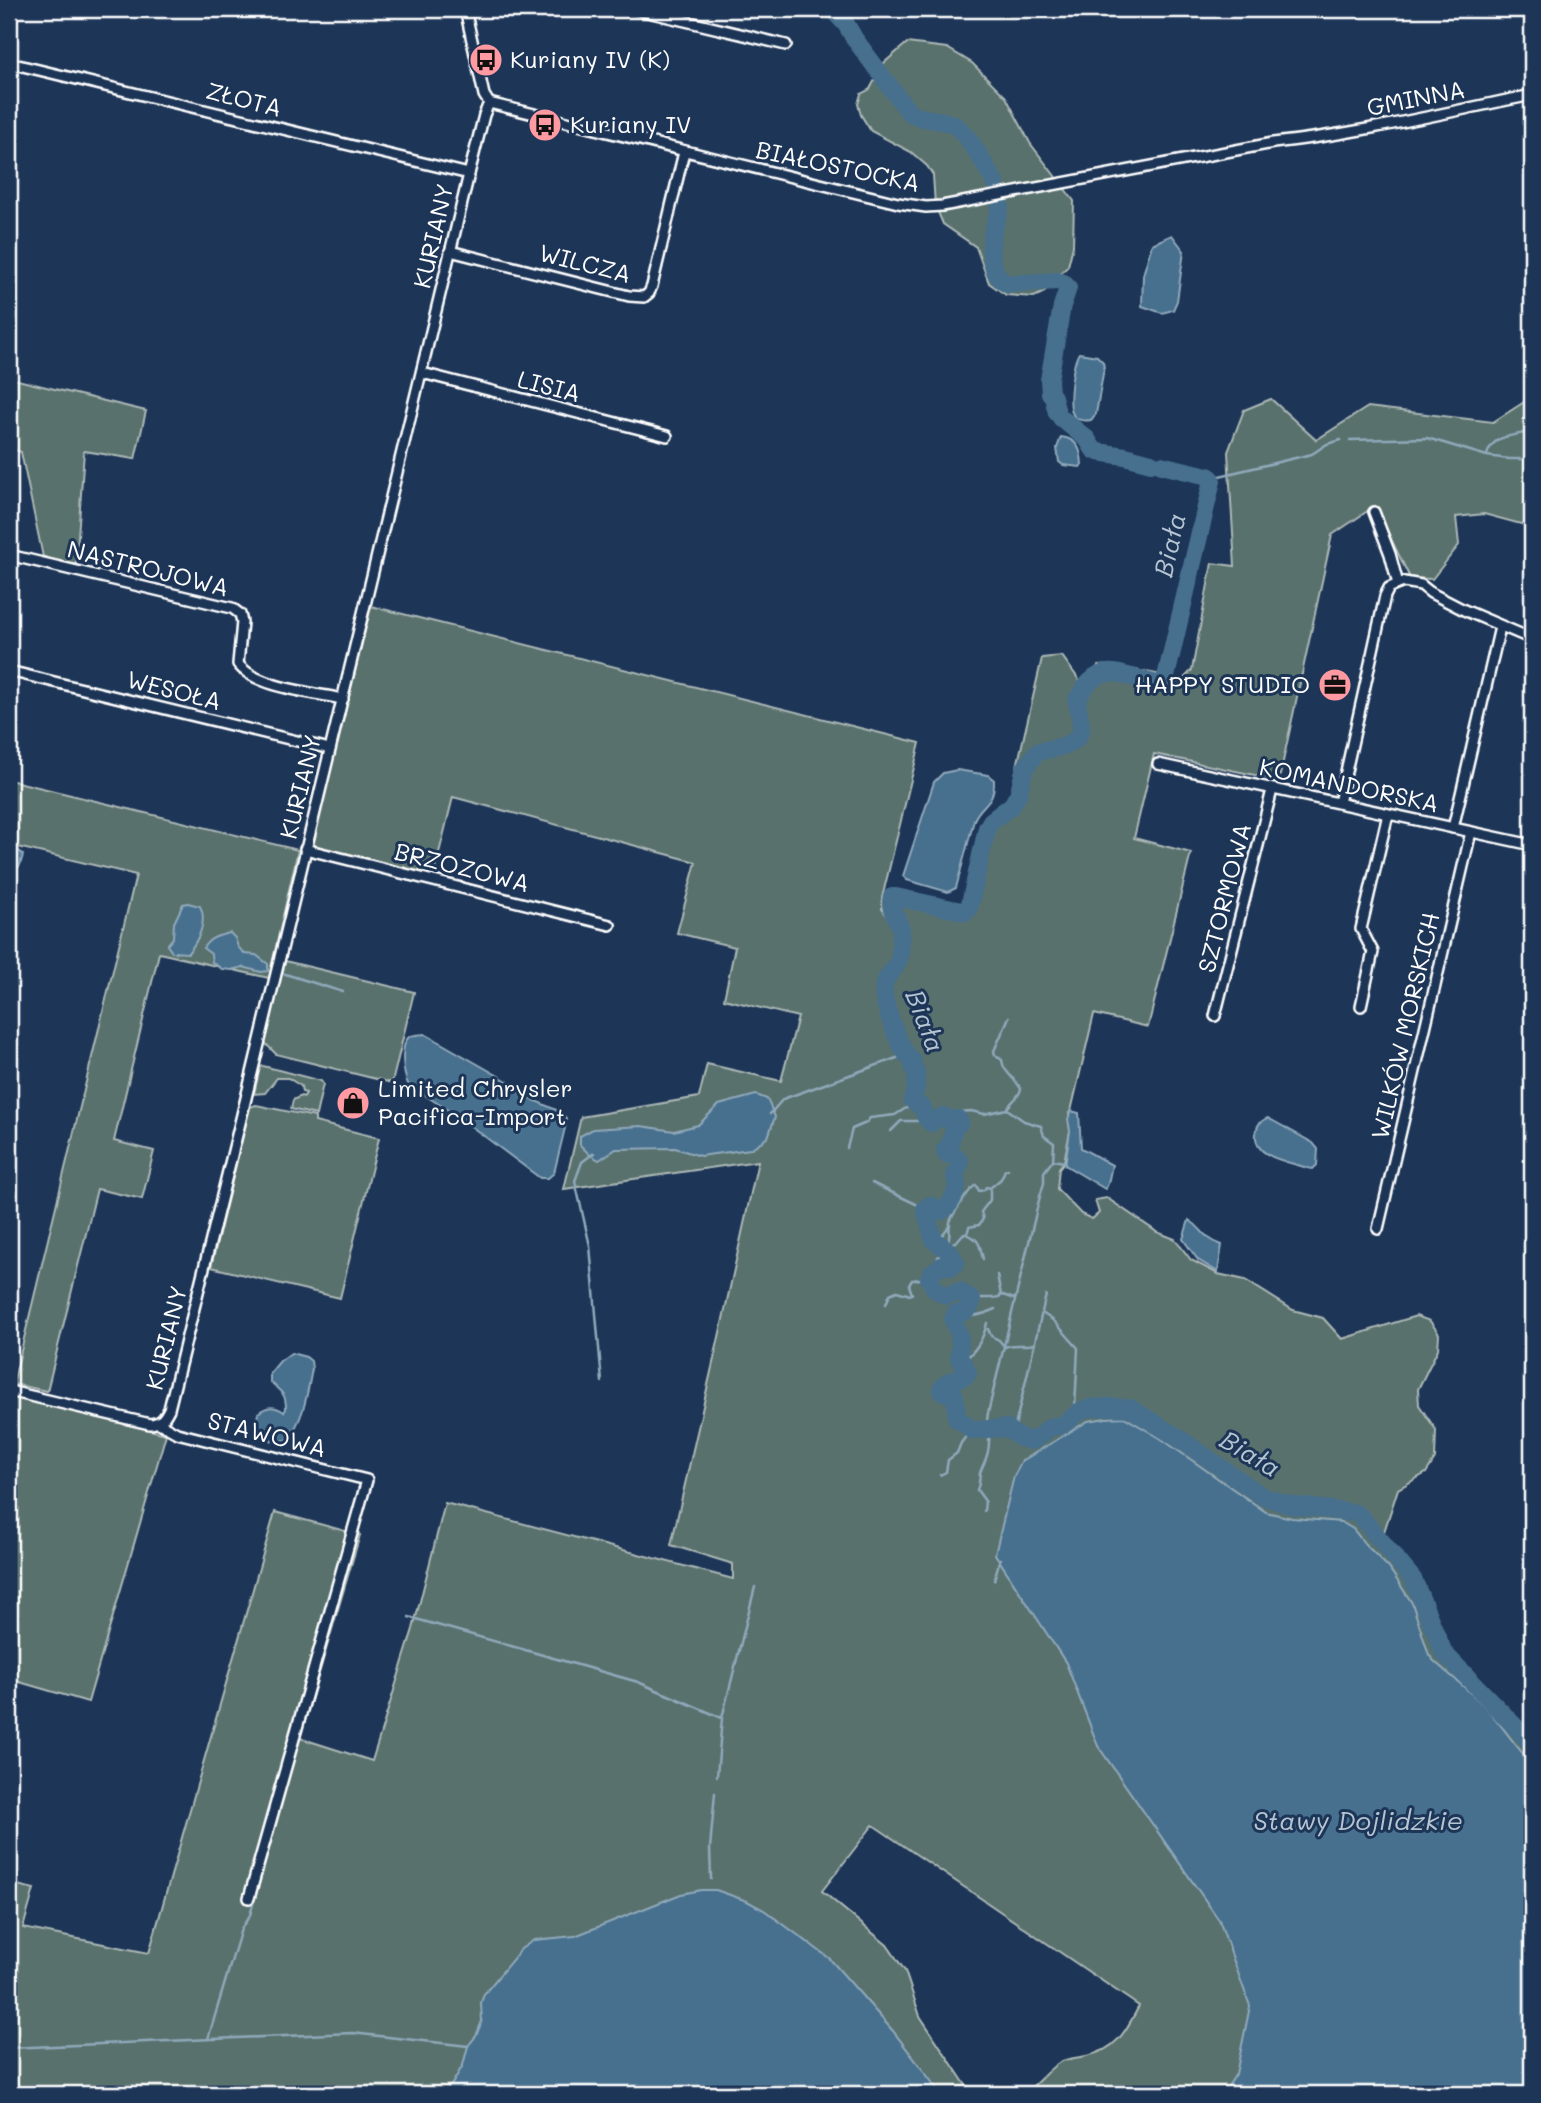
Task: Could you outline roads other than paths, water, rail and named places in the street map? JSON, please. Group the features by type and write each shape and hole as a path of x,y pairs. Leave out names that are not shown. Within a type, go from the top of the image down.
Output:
{"street":[{"path":"464,9 484,95 489,103"},
{"path":"635,9 786,45"},
{"name":"ZŁOTA","path":"10,63 469,174"},
{"name":"GMINNA","path":"1307,140 1532,95"},
{"name":"BIAŁOSTOCKA","path":"489,103 898,204 926,207 998,196 1273,143 1307,140"},
{"name":"KURIANY","path":"9,1391 138,1422 159,1423 169,1409 450,251 489,103"},
{"name":"WILCZA","path":"450,251 629,296 644,297 652,286 684,152"},
{"name":"LISIA","path":"422,373 667,436"},
{"path":"1374,512 1398,584"},
{"name":"NASTROJOWA","path":"9,555 232,608 240,614 238,664 242,670 261,681 343,699"},
{"path":"1339,803 1383,604 1390,588 1404,582 1421,585 1442,599 1532,639"},
{"path":"1453,828 1500,627"},
{"name":"WESOŁA","path":"9,671 330,749"},
{"name":"KOMANDORSKA","path":"1158,765 1532,845"},
{"name":"SZTORMOWA","path":"1215,1016 1272,790"},
{"path":"1361,1006 1373,952 1361,929 1388,814"},
{"name":"WILKÓW MORSKICH","path":"1378,1229 1471,832"},
{"name":"BRZOZOWA","path":"305,849 610,925"},
{"name":"STAWOWA","path":"159,1423 177,1433 367,1480 249,1898"}],"water":[{"path":"1172,235 1184,251 1177,301 1173,310 1162,313 1142,306 1143,275 1152,244"},
{"path":"1079,353 1097,356 1103,362 1096,414 1091,420 1078,419 1072,411 1071,384"},
{"path":"1061,437 1071,440 1079,449 1082,464 1080,467 1059,462 1057,448"},
{"path":"957,770 988,775 994,780 994,788 974,820 956,888 948,892 907,880 903,876 934,782 943,773"},
{"path":"9,847 16,848 23,855 20,865 15,871 9,872"},
{"path":"183,904 200,906 203,918 201,931 188,953 172,952 167,945 173,938 174,923"},
{"path":"230,933 245,954 256,955 268,964 268,971 243,967 222,969 212,962 211,954 203,948 211,939"},
{"path":"425,1034 509,1082 522,1095 561,1112 566,1118 566,1124 554,1173 548,1178 540,1178 460,1118 408,1084 403,1060 405,1042 412,1036"},
{"path":"756,1095 767,1099 775,1117 768,1137 750,1149 700,1156 675,1148 616,1149 599,1160 580,1145 580,1136 593,1129 641,1126 674,1131 698,1125 719,1105"},
{"path":"1071,1111 1079,1113 1081,1148 1112,1165 1105,1189 1065,1165"},
{"path":"1268,1118 1313,1143 1318,1149 1317,1165 1313,1169 1274,1158 1260,1149 1257,1128"},
{"path":"1189,1220 1210,1239 1222,1245 1218,1272 1198,1260 1183,1239"},
{"path":"291,1353 311,1361 306,1397 301,1415 287,1440 271,1440 257,1433 258,1413 271,1407 284,1412 286,1409 284,1395 270,1381 270,1373"},
{"name":"Stawy Dojlidzkie","path":"1124,1417 1160,1438 1266,1512 1292,1518 1341,1522 1353,1529 1389,1568 1412,1603 1429,1655 1487,1709 1532,1763 1532,2094 1223,2094 1236,2074 1250,2006 1219,1920 1098,1746 1066,1663 995,1554 1014,1476 1022,1461 1088,1421"},
{"path":"1051,1421 1065,1424 1065,1433 1055,1429 1035,1445 1024,1444 1009,1434 1006,1428 1033,1437"},
{"path":"716,1890 764,1910 829,1958 893,2031 941,2094 441,2094 452,2084 463,2065 468,2046 476,2036 482,2021 481,2003 484,1994 521,1949 534,1940 575,1936 681,1894"}],"waterway":[{"name":"Biała","path":"832,9 846,24 908,111 956,126 969,141 996,184"},
{"name":"Biała","path":"1000,204 991,242 997,275 1008,284 1058,281 1068,288 1062,306 1049,380 1057,413"},
{"name":"Biała","path":"1061,418 1087,439 1094,450 1151,463"},
{"path":"1487,455 1499,439 1532,431"},
{"path":"1350,440 1427,438 1487,456 1532,459"},
{"path":"1211,478 1312,454 1327,444 1341,440"},
{"name":"Biała","path":"1161,465 1208,476 1212,481 1165,681 1158,684 1112,673 1094,678 1086,686 1077,700 1081,726 1079,735 1069,744 1037,752 1025,768 1018,795 1012,805 991,821 987,828 966,912 892,897 891,907 901,928 900,954 898,963 885,981 884,991 892,1024 916,1071 916,1089 912,1100 923,1108 931,1123 943,1116 951,1120 958,1119 960,1122 954,1128 950,1144 945,1150 946,1154 956,1156 960,1162 955,1175 957,1183 954,1195 942,1211 930,1205 925,1209 934,1240 950,1252 956,1263 952,1267 943,1265 932,1272 929,1278 935,1289 946,1296 959,1291 972,1300 969,1309 955,1314 953,1320 960,1339 959,1358 968,1374 948,1382 942,1391 955,1396 957,1419 971,1430 1006,1428 1020,1438 1032,1441 1050,1427 1063,1425 1080,1411 1090,1408 1130,1408 1262,1496 1290,1505 1355,1513 1413,1579 1444,1653 1532,1744"},
{"path":"282,973 343,992"},
{"path":"1007,1109 1021,1089 994,1051 1009,1017"},
{"path":"770,1114 783,1099 905,1055"},
{"path":"847,1148 852,1129 866,1123 870,1118 895,1115 914,1103"},
{"path":"957,1119 959,1112 984,1114 1007,1109 1024,1121 1041,1126 1044,1136 1054,1143 1053,1160 1044,1172 1044,1183 988,1413 987,1420 991,1428 989,1448 977,1490 985,1501 984,1511"},
{"path":"891,1131 901,1121 919,1121 926,1118"},
{"path":"594,1153 582,1162 575,1181 590,1246 602,1382"},
{"path":"1053,1160 1064,1162"},
{"path":"934,1270 944,1247 967,1234 969,1227 979,1225 983,1219 981,1212 990,1200 990,1188 1008,1169"},
{"path":"872,1183 918,1205 921,1207 920,1212 926,1214"},
{"path":"946,1245 950,1222 966,1196 976,1185 979,1191 990,1188"},
{"path":"940,1244 950,1225"},
{"path":"968,1235 977,1241 983,1259"},
{"path":"997,1275 1001,1295"},
{"path":"886,1304 890,1294 897,1291 912,1294 909,1285 912,1280 929,1278"},
{"path":"972,1301 1003,1295 1014,1299 1016,1297"},
{"path":"1013,1435 1046,1295"},
{"path":"955,1325 996,1309"},
{"path":"1042,1313 1054,1321 1078,1348 1075,1408 1078,1413"},
{"path":"962,1362 978,1345 987,1323"},
{"path":"988,1329 991,1336 1004,1346"},
{"path":"1005,1347 1035,1343"},
{"path":"940,1475 946,1472 948,1460 957,1453 971,1430"},
{"path":"994,1580 1000,1559"},
{"path":"722,1718 755,1587"},
{"path":"409,1617 638,1682 722,1718 717,1776"},
{"path":"711,1879 710,1848 715,1793"},
{"path":"208,2039 241,1929 250,1915 270,1845"},
{"path":"9,2048 352,2033 468,2046"}],"place":[{"name":"Kuriany IV (K)","path":"486,60"},
{"name":"Kuriany IV","path":"545,125"},
{"name":"HAPPY STUDIO","path":"1335,685"},
{"name":"Limited Chrysler Pacifica-Import","path":"353,1103"}]}
